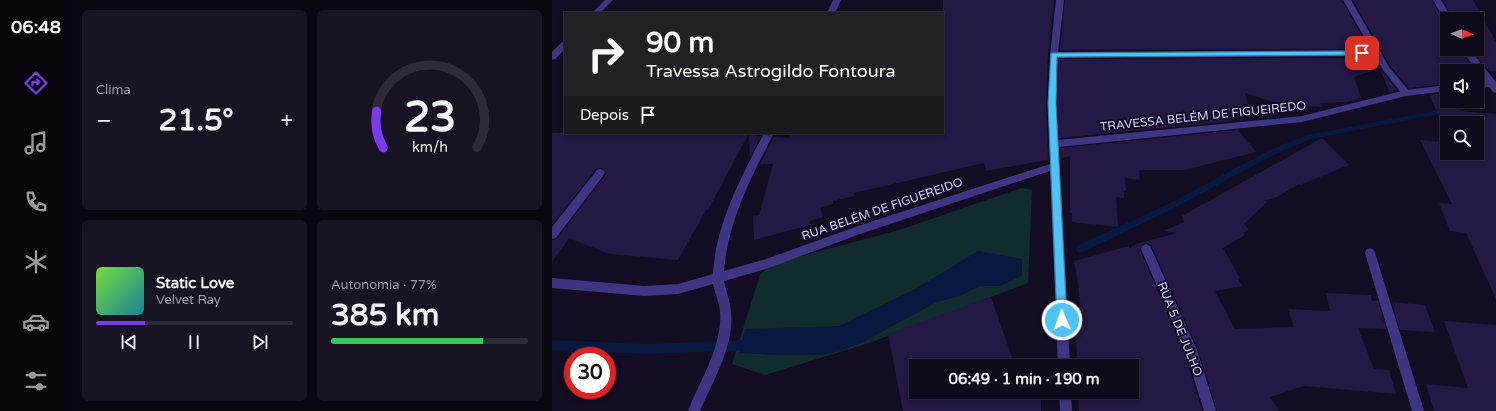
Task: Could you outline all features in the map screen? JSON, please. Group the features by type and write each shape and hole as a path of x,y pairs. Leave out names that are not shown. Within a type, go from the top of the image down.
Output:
{"street":[{"path":"597,12 609,0"},
{"path":"831,12 837,0"},
{"path":"1060,0 1054,55 1052,103 1064,359"},
{"path":"1347,0 1386,68 1406,93"},
{"path":"1437,0 1444,12"},
{"path":"552,57 564,45"},
{"path":"1054,55 1378,53"},
{"path":"1471,56 1494,87"},
{"path":"1484,86 1494,87"},
{"name":"TRAVESSA BELÉM DE FIGUEIREDO","path":"1054,144 1302,119 1406,93 1440,89"},
{"path":"694,411 724,336 726,318 725,301 718,278 720,256 736,199 768,134"},
{"name":"RUA BELÉM DE FIGUEREIDO","path":"552,284 644,291 678,289 766,264 858,230 1055,166"},
{"path":"552,236 600,172"},
{"name":"RUA 5 DE JULHO","path":"1146,249 1191,350 1210,411"},
{"path":"1370,253 1418,411"},
{"path":"1065,399 1066,411"}],"green space":[{"path":"1022,188 1032,190 1028,283 869,343 765,375 732,364 760,275 772,264 899,230"}],"water":[{"path":"978,251 1022,259 1022,276 1000,286 980,286 960,296 937,302 863,342 841,351 822,355 739,353 745,329 839,326 917,288"}],"building":[{"path":"943,0 1054,0 1048,55 1046,103 1048,160 986,171 984,163 854,193 854,196 833,201 833,204 820,208 823,217 810,221 810,225 754,240 753,216 759,215 773,164 760,164 774,137 789,138 791,134 944,134"},
{"path":"1065,0 1342,0 1369,49 1060,50"},
{"path":"1353,0 1432,0 1440,15 1440,56 1464,56 1470,64 1440,64 1440,85 1409,88 1390,66"},
{"path":"1443,0 1473,0 1480,12 1449,12"},
{"path":"1484,20 1496,42 1496,71 1489,71 1476,56 1484,56"},
{"path":"1374,58 1397,90 1389,92 1380,68 1354,77 1361,98 1347,102 1320,103 1323,107 1283,105 1245,93 1248,104 1241,104 1243,111 1223,111 1232,121 1059,138 1059,59"},
{"path":"1440,94 1440,108 1458,108 1460,111 1496,114 1496,299 1466,233 1450,231 1439,203 1452,204 1420,140 1440,142 1440,160 1484,160 1484,116 1440,116 1440,118 1429,95"},
{"path":"1238,130 1256,152 1185,170 1139,170 1140,180 1125,178 1126,191 1124,191 1124,198 1116,197 1118,227 1072,222 1072,213 1070,213 1070,156 1061,158 1061,148"},
{"path":"552,133 748,135 708,210 706,210 678,260 609,254 569,238 552,262 552,240 557,239 606,174 603,169 600,168 596,169 552,225"},
{"path":"749,135 761,136 750,157"},
{"path":"1322,138 1349,165 1300,185 1299,184 1277,197 1264,201 1268,201 1244,224 1249,229 1243,233 1245,235 1223,248 1240,278 1238,279 1242,286 1215,291 1235,329 1294,327 1288,309 1330,311 1326,293 1371,295 1372,301 1378,301 1386,329 1358,328 1374,369 1389,370 1396,394 1304,386 1270,397 1279,411 1217,411 1198,349 1151,245 1145,243 1141,246 1140,250 1184,351 1202,411 1079,411 1078,399 1139,399 1139,359 1077,359 1073,309 1080,307 1074,261 1129,246 1129,248 1139,243 1177,233 1163,231 1184,222 1182,216"},
{"path":"991,297 1013,359 909,359 909,399 1041,399 1041,411 903,411 888,334"},
{"path":"1392,302 1425,305 1435,332 1400,330"},
{"path":"1444,321 1496,325 1496,411 1434,411 1426,384 1468,388"}],"waterway":[{"path":"1080,249 1169,207 1273,152 1310,137 1460,108"},
{"path":"552,345 646,349 751,345"}],"route":[{"path":"1062,320 1052,103 1054,55 1362,53"}]}
